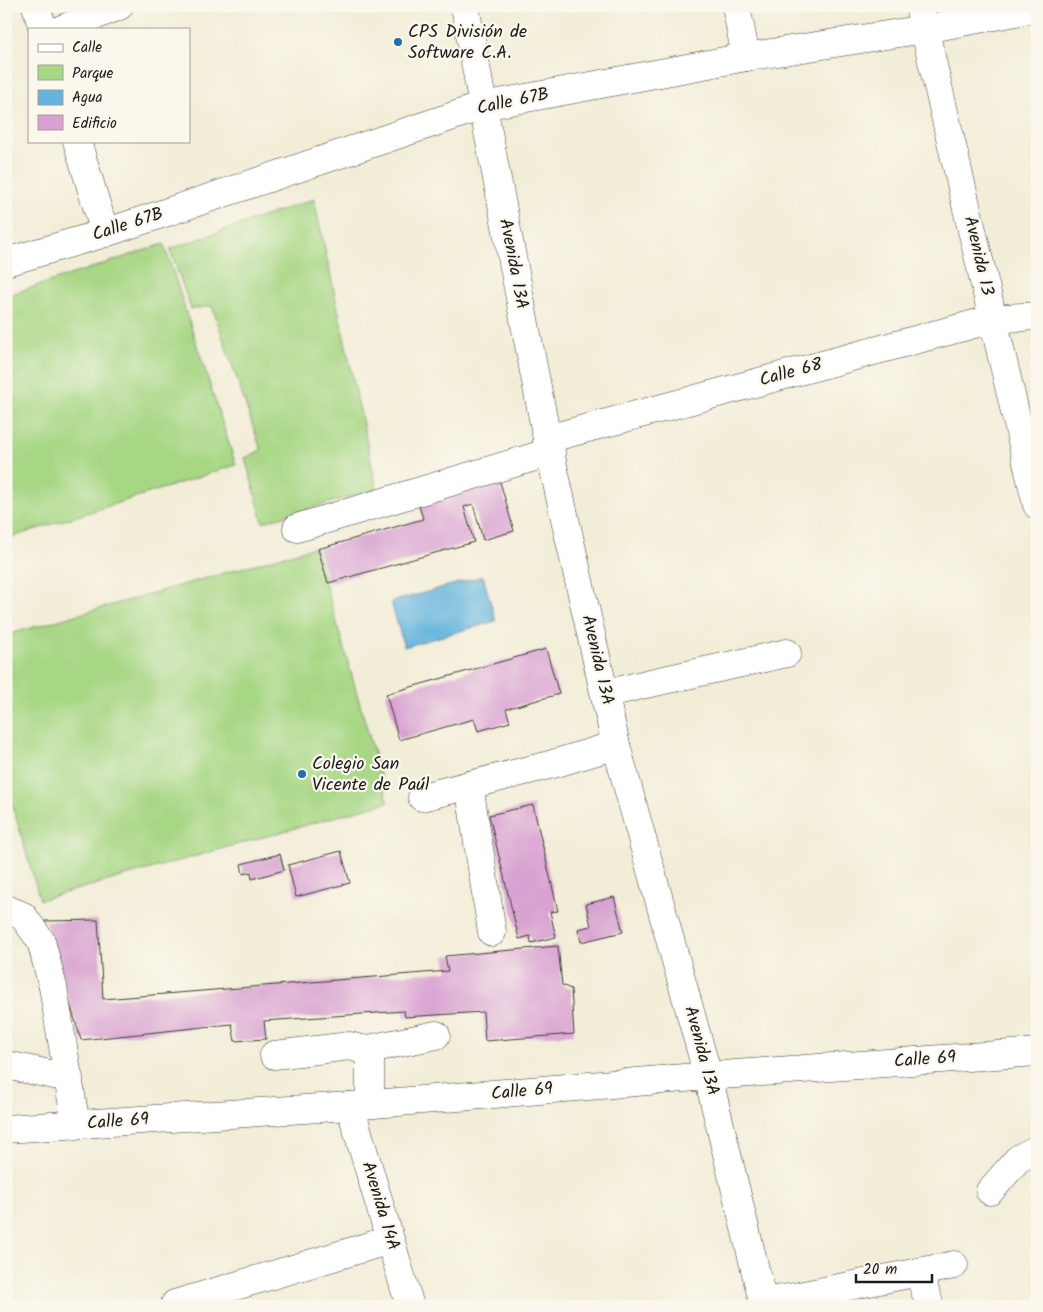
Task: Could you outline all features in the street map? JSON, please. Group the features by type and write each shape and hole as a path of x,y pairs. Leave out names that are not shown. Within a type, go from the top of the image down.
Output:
{"street":[{"path":"36,6 43,28"},
{"path":"64,28 119,6"},
{"name":"Avenida 13A","path":"465,6 549,445 616,745 708,1076 764,1304"},
{"path":"736,6 746,58"},
{"name":"Calle 67B","path":"6,262 105,232 483,106 746,58 922,18 1037,8"},
{"name":"Avenida 13","path":"922,18 1037,505"},
{"path":"78,142 105,232"},
{"name":"Calle 68","path":"297,528 549,445 993,319 1037,316"},
{"path":"605,694 787,653"},
{"path":"422,797 553,764 616,745"},
{"path":"469,785 492,932"},
{"path":"6,909 23,916 41,941 53,986 76,1125"},
{"path":"274,1055 350,1046 364,1050 436,1035"},
{"name":"Avenida 14A","path":"364,1050 370,1060 360,1105 390,1240 410,1306"},
{"name":"Calle 69","path":"6,1130 360,1105 708,1076 1037,1052"},
{"path":"6,1065 69,1078"},
{"path":"990,1191 1018,1159 1037,1149"},
{"path":"175,1304 390,1240"},
{"path":"764,1304 954,1265"},
{"path":"919,1273 930,1306"}],"green space":[{"path":"314,199 377,489 263,522 245,458 261,450 212,306 191,309 170,249"},
{"path":"164,244 236,465 6,539 6,296"},
{"path":"315,547 388,802 40,900 6,783 6,635"}],"water":[{"path":"483,576 496,621 404,647 391,602"}],"building":[{"path":"499,478 514,531 483,540 473,504 464,507 474,542 328,583 318,549 423,519 418,502"},
{"path":"546,649 559,694 506,709 510,722 478,731 474,719 399,740 386,694"},
{"path":"533,805 558,911 550,912 556,937 531,943 530,936 519,939 489,815"},
{"path":"341,851 350,883 296,897 288,865"},
{"path":"280,854 284,870 252,879 251,872 243,874 241,864"},
{"path":"614,897 623,932 581,942 578,929 591,926 586,904"},
{"path":"98,920 103,999 448,971 445,956 558,946 562,985 571,989 574,1034 485,1041 483,1012 405,1017 404,1011 264,1021 266,1039 235,1041 232,1024 81,1040 45,921"}],"place":[{"name":"CPS División de Software C.A.","path":"398,42"},
{"name":"Colegio San Vicente de Paúl","path":"302,774"}]}
